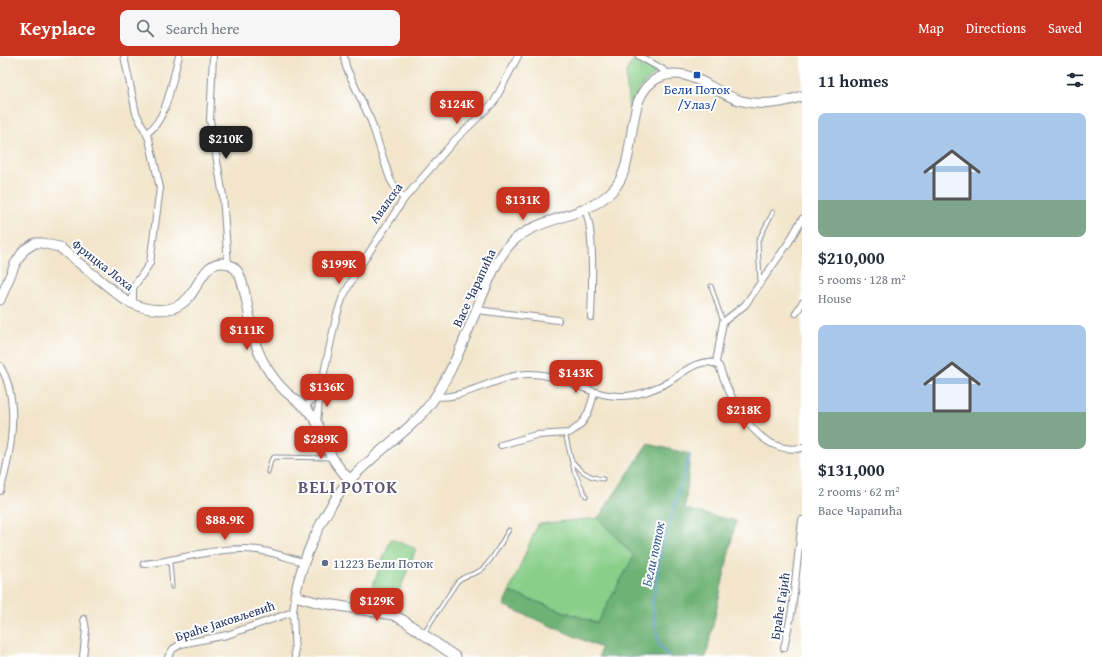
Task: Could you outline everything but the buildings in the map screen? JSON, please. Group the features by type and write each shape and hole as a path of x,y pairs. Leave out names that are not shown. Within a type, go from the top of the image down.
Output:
{"street":[{"path":"124,56 136,113 147,133 159,180 160,197 150,263 133,288 133,304"},
{"path":"147,133 154,127 166,102 179,56"},
{"path":"213,56 210,120 223,196 228,265 239,273 254,338 262,361 284,389 305,407 320,391"},
{"path":"344,56 346,67 371,121 390,179 404,199"},
{"name":"Авалска","path":"317,423 320,391 332,333 342,299 368,252 404,199 454,141 494,102 518,56"},
{"path":"638,56 662,69 668,75"},
{"name":"Васе Чарапића","path":"295,657 293,612 299,576 326,516 341,490 421,415 436,396 448,375 497,265 514,240 536,226 585,210 605,198 620,181 628,159 640,97 653,81 668,75 680,74 693,77 733,98 750,103 785,101 802,96"},
{"path":"585,210 588,219 591,245 591,317"},
{"path":"802,219 789,242 743,307 723,322 716,363 719,366 727,388 737,406 764,439 779,448 802,448"},
{"name":"Фрицка Лоха","path":"0,300 15,264 24,250 34,243 42,243 59,247 133,304 152,310 175,307 190,296 207,270 219,264 228,265"},
{"path":"796,313 802,303"},
{"path":"477,310 558,320"},
{"path":"436,396 446,398 504,377 527,374 555,377 594,393 619,397 632,396 669,382 697,364 716,363"},
{"path":"0,366 8,383 12,423 10,450 0,491"},
{"path":"501,445 536,435 565,433 576,430 583,423 591,405 594,393"},
{"name":"Авалска","path":"305,407 317,423 332,458 350,480"},
{"name":"Браће Гајић","path":"784,648 792,610 802,520"},
{"path":"144,564 170,561 200,554 242,548 261,551 304,562"},
{"path":"295,596 316,602 393,615 456,657"},
{"name":"Браће Јаковљевић","path":"168,657 173,649 181,644 227,635 293,612"},
{"path":"83,657 86,630 84,619"}],"lane":[{"path":"760,283 758,241 773,212"},
{"path":"711,286 723,322"},
{"path":"565,433 574,472 586,496"},
{"path":"268,472 271,460 274,457 332,458"},
{"path":"570,459 582,472 589,476 603,479"},
{"path":"423,634 457,582 463,576 474,574 484,567 509,530"},
{"path":"170,561 172,587"}],"green space":[{"path":"634,59 658,73 647,80 639,90 629,112 626,72"},
{"path":"648,444 690,454 685,509 736,521 706,657 599,657 601,648 503,605 509,592 597,623 634,556 598,518"},
{"path":"598,518 634,556 597,623 509,592 538,524"},
{"path":"391,539 416,549 397,597 372,587"}],"waterway":[{"name":"Бели поток","path":"669,657 659,645 652,606 661,551 690,454"}],"place":[{"name":"Бели Поток /Улаз/","path":"697,75"},
{"name":"11223 Бели Поток","path":"325,563"}],"district":[{"name":"BELI POTOK","path":"348,486"}]}
